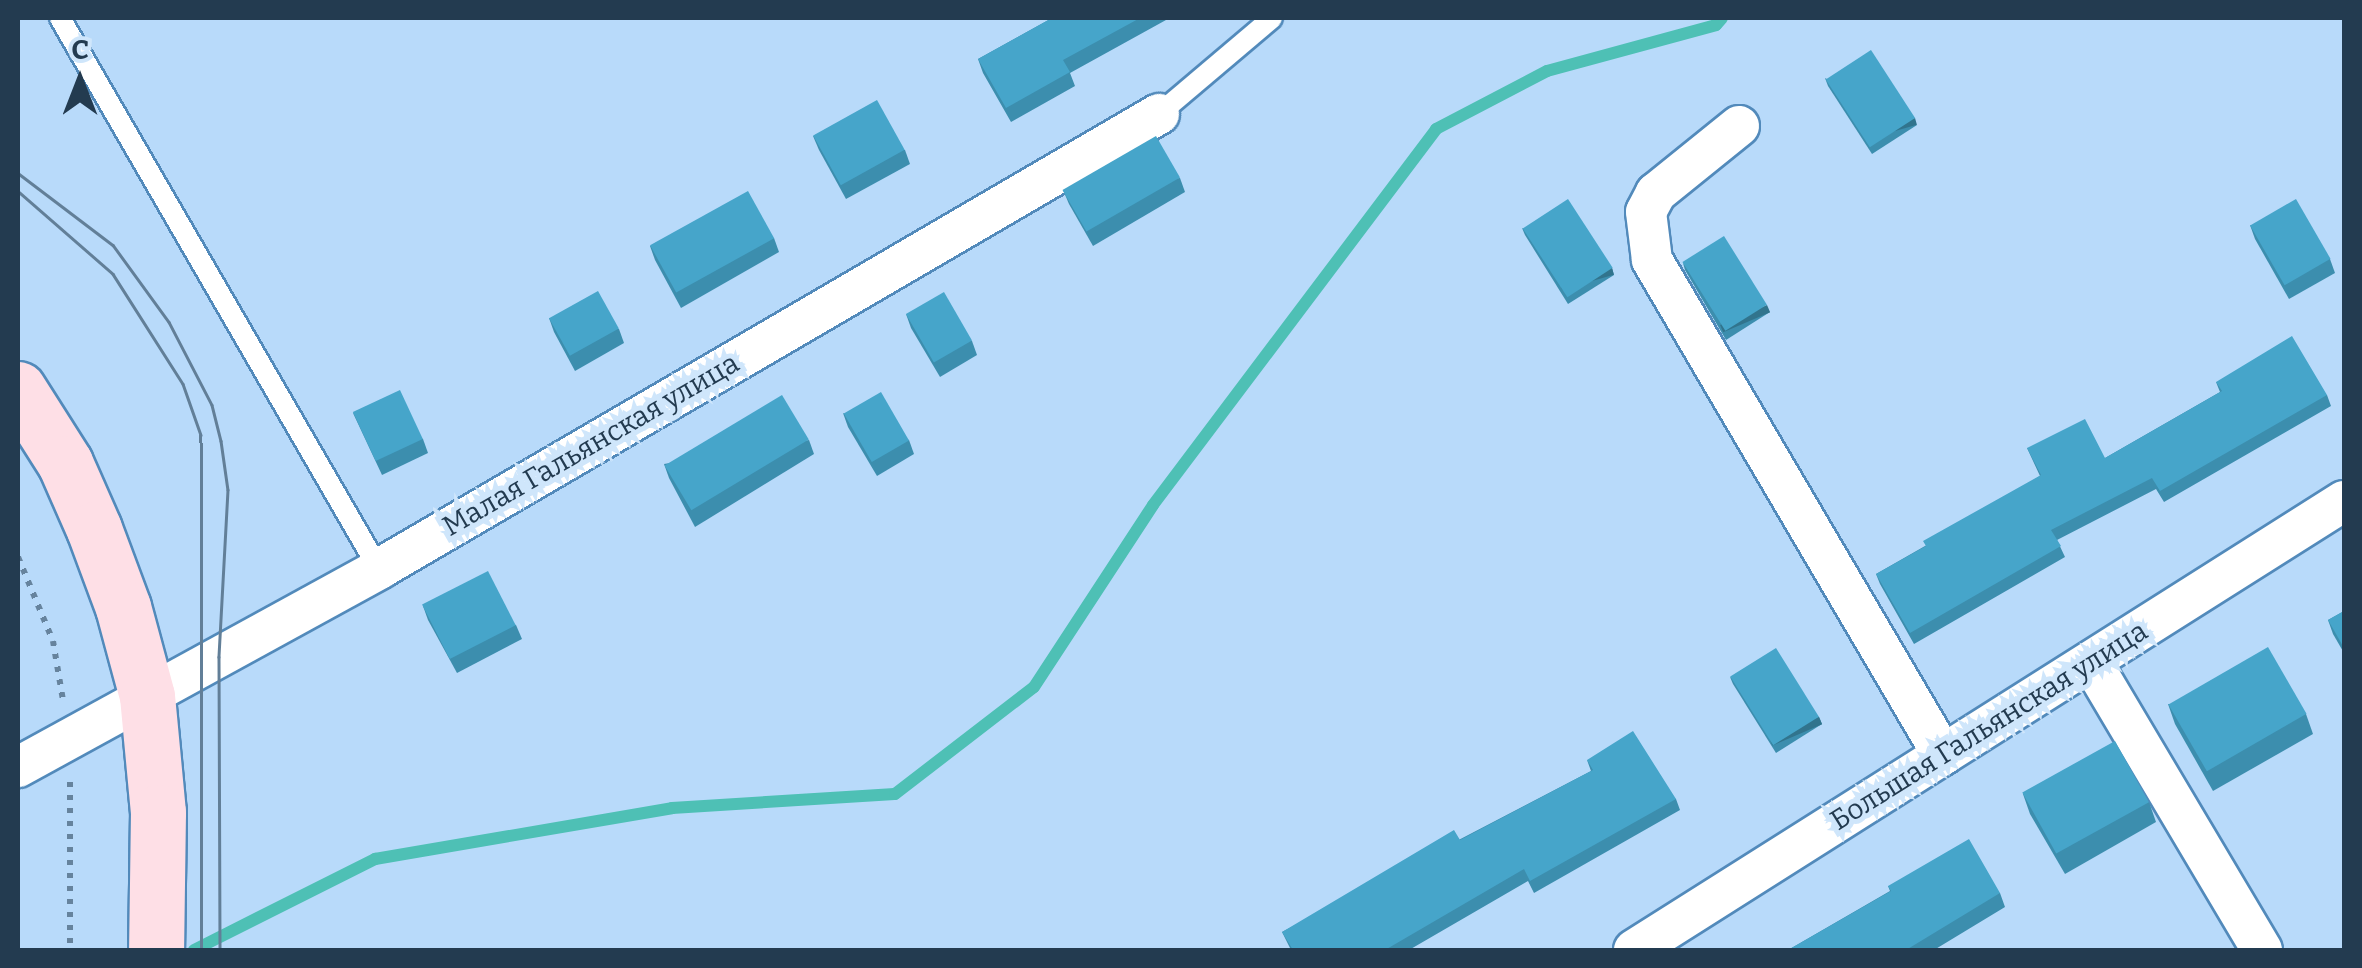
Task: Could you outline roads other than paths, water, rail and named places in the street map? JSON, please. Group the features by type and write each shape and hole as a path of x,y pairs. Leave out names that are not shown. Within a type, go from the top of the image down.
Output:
{"main road":[{"path":"18,389 65,463 94,529 124,607 147,696 158,812 156,950"}],"street":[{"name":"Малая Гальянская улица","path":"18,767 379,569 1159,114"},
{"path":"1740,126 1656,192 1646,212 1652,260 1944,755"},
{"name":"Большая Гальянская улица","path":"1634,950 2344,501"},
{"path":"2090,662 2262,950"}],"lane":[{"path":"60,18 379,569"},
{"path":"1159,114 1272,18"}],"waterway":[{"path":"194,950 375,859 672,808 895,794 1034,687 1153,505 1436,129 1547,71 1716,25 1722,18"}],"tram line":[{"path":"18,173 113,245 169,322 212,405 228,490 219,657 220,950"},
{"path":"18,191 113,274 183,384 201,435 202,950"}]}
